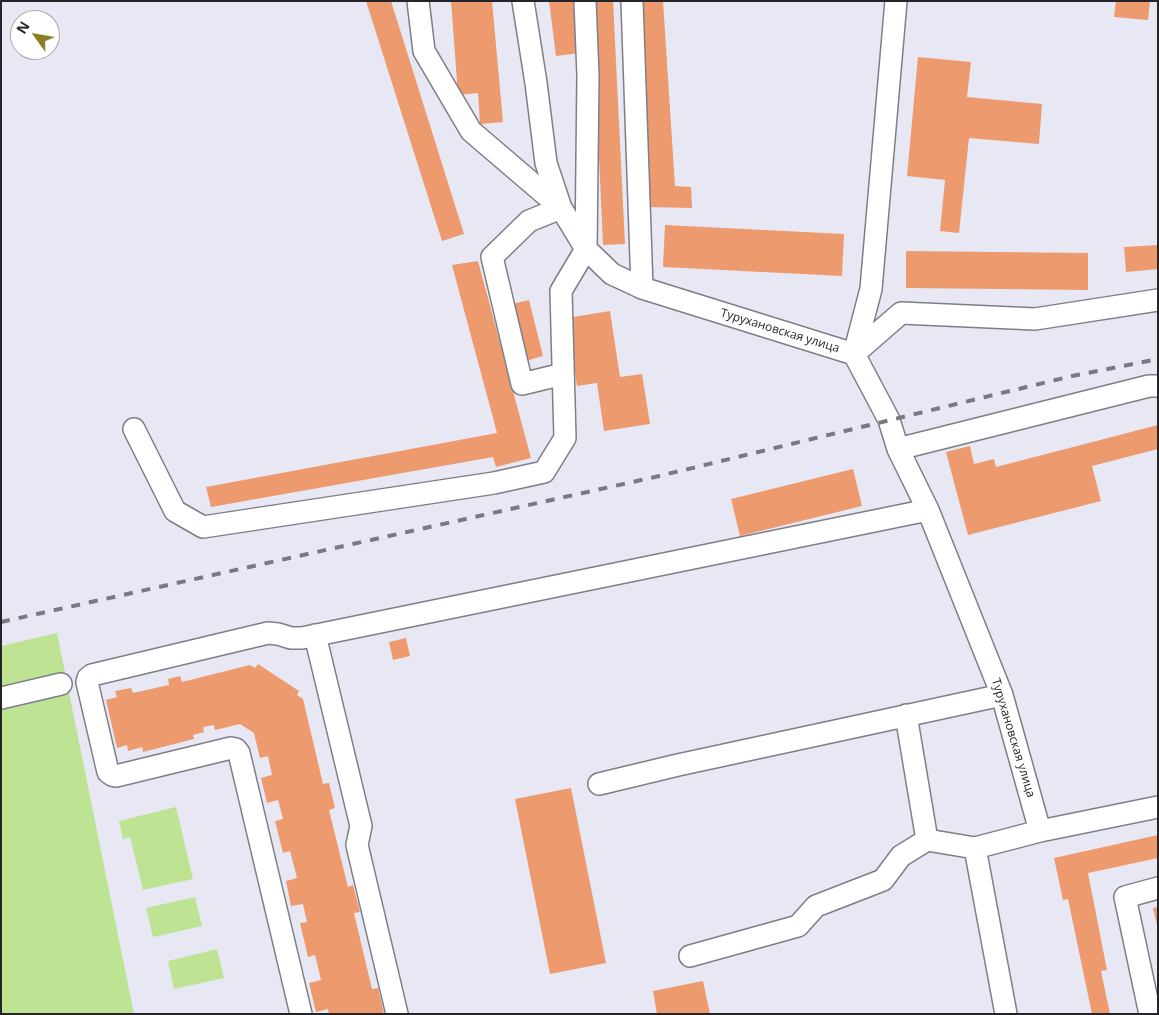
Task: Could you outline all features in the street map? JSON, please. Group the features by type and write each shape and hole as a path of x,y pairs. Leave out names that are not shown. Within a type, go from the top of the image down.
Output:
{"street":[{"path":"418,1 424,51 471,131 561,208 529,221 492,257 522,384 563,374"},
{"name":"Турухановская улица","path":"523,1 546,164 561,208 586,249 612,274 642,288 854,354 889,420 898,449 928,510 1002,695 1040,832"},
{"path":"134,429 174,511 203,527 494,483 544,472 565,438 561,291 586,249 588,75 584,1"},
{"path":"632,1 642,288"},
{"path":"854,354 871,288 896,1"},
{"path":"854,354 901,313 1035,319 1158,300"},
{"path":"898,449 1149,386 1158,386"},
{"path":"301,1014 239,752 231,748 116,776 108,772 87,682 88,678 92,675 268,633 296,638 315,635 928,510"},
{"path":"315,635 360,826 358,845 397,1014"},
{"path":"1,698 61,684"},
{"path":"599,784 678,765 1002,695"},
{"path":"906,715 926,840"},
{"path":"690,956 798,926 816,906 883,880 901,856 926,840 975,848 1158,807"},
{"path":"975,848 1006,1014"},
{"path":"1150,1014 1125,897 1158,888"}],"green space":[{"path":"57,633 134,1014 1,1014 1,646"},
{"path":"176,807 193,879 143,890 130,837 123,839 119,821"},
{"path":"195,897 202,926 153,937 146,908"},
{"path":"217,949 224,978 174,989 168,961"}],"building":[{"path":"366,1 391,1 464,234 442,241"},
{"path":"451,1 492,1 503,122 480,124 478,93 458,95"},
{"path":"549,1 573,1 580,53 556,56"},
{"path":"592,1 613,1 625,244 603,245"},
{"path":"637,1 663,1 675,186 691,187 692,208 648,207"},
{"path":"1116,1 1150,1 1148,20 1114,17"},
{"path":"918,57 971,62 967,97 1042,104 1039,144 969,138 959,233 940,231 945,180 907,176"},
{"path":"665,225 844,234 842,276 663,267"},
{"path":"1158,245 1158,269 1126,272 1124,247"},
{"path":"906,251 1088,253 1088,290 906,288"},
{"path":"478,261 531,458 496,467 493,457 211,507 206,487 497,433 452,265"},
{"path":"529,300 543,356 522,362 508,305"},
{"path":"610,311 620,377 642,374 650,424 604,431 597,383 577,386 567,318"},
{"path":"1158,425 1158,449 1092,466 1101,501 968,535 946,452 970,446 974,464 994,459 996,467"},
{"path":"853,469 862,506 740,536 731,499"},
{"path":"406,638 410,656 393,660 389,642"},
{"path":"258,664 299,691 297,695 303,699 323,784 329,783 335,808 329,810 348,887 353,885 360,912 354,913 372,989 378,988 384,1014 329,1014 328,1009 316,1012 309,983 321,980 315,955 308,957 300,923 307,922 303,904 291,906 286,881 297,878 290,851 283,853 275,821 283,819 278,800 267,803 261,778 272,775 268,756 260,758 254,733 240,724 215,730 214,725 203,727 204,732 193,735 194,739 143,752 142,747 128,751 127,745 117,748 106,700 117,697 115,691 131,688 133,693 169,685 168,679 180,676 182,682 250,665 255,668"},
{"path":"571,788 606,963 550,974 515,799"},
{"path":"1158,835 1158,858 1088,873 1107,970 1101,971 1110,1014 1092,1014 1068,899 1063,900 1054,858"},
{"path":"1158,907 1158,925 1157,925 1153,908"},
{"path":"703,981 710,1014 657,1014 653,991"}],"railway":[{"path":"1,622 655,477 1072,376 1158,359"}]}
